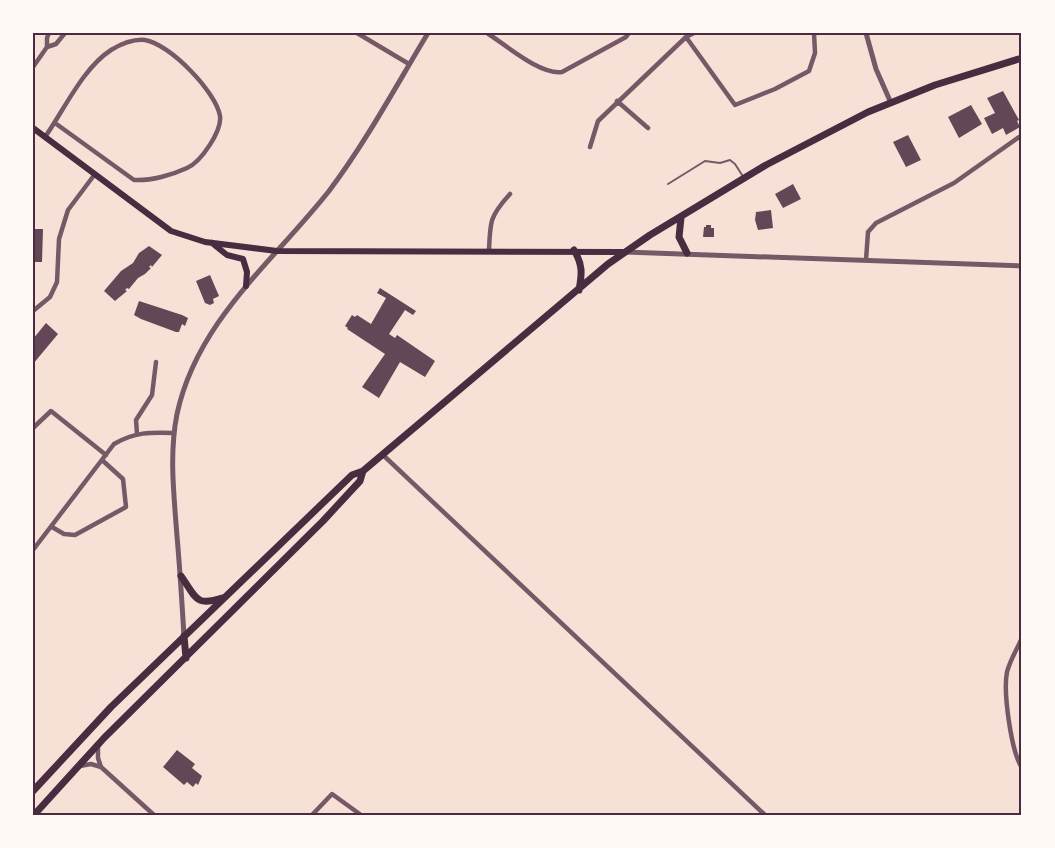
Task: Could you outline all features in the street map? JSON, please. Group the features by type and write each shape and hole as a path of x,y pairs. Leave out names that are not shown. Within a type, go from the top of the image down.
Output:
{"main road":[{"path":"33,791 111,707 352,475 363,471 383,455 608,264 744,178 830,131 942,83 1022,58"},
{"path":"33,128 171,231 211,243 277,251 574,250 626,252"},
{"path":"681,218 679,237 687,253"},
{"path":"211,243 227,255 243,259 247,272 246,286"},
{"path":"574,250 582,267 579,290"},
{"path":"34,815 98,745 331,513 360,481 363,471"},
{"path":"181,576 200,601 207,603 225,598"},
{"path":"184,636 186,658"}],"street":[{"path":"33,67 47,47 49,33"},
{"path":"47,47 56,44 64,33"},
{"path":"357,33 409,64"},
{"path":"184,636 172,465 177,414 197,355 220,318 302,225 335,182 428,33"},
{"path":"487,33 543,69 554,73 562,72 626,37 629,33"},
{"path":"590,147 598,121 686,37 694,33"},
{"path":"686,37 735,105 775,89 809,71 815,53 814,33"},
{"path":"866,33 876,69 891,103"},
{"path":"45,137 95,64 110,51 126,42 145,40 158,45 190,70 212,98 219,113 220,124 216,135 195,163 187,168 147,181 134,180 55,123"},
{"path":"617,101 648,128"},
{"path":"866,261 868,232 876,223 954,183 1022,135"},
{"path":"33,311 50,297 57,282 59,239 68,210 95,174"},
{"path":"489,251 490,224 495,211 510,194"},
{"path":"626,252 1022,266"},
{"path":"137,434 136,420 152,395 156,362"},
{"path":"33,428 51,411 106,455"},
{"path":"33,550 114,444 127,436 137,434 174,433"},
{"path":"383,455 765,815"},
{"path":"52,526 64,534 75,535 126,507 123,479 102,460"},
{"path":"1022,638 1011,660 1006,684 1014,746 1022,768"},
{"path":"98,745 101,767"},
{"path":"78,766 92,764 101,767 154,815"},
{"path":"312,815 332,794 361,815"}],"lane":[{"path":"668,184 705,161 720,164 730,160 744,178"}],"building":[{"path":"1003,91 1019,120 1017,121 1020,127 1006,135 1003,128 992,134 984,118 995,113 987,98"},
{"path":"971,105 982,124 959,138 948,117"},
{"path":"908,135 921,160 906,167 893,142"},
{"path":"793,184 801,199 783,208 775,194"},
{"path":"771,210 773,228 758,230 755,220 756,212"},
{"path":"706,225 714,228 714,237 703,237"},
{"path":"35,229 43,229 42,262 33,262 33,232"},
{"path":"149,246 162,255 115,301 104,291 121,271 133,263 139,253"},
{"path":"210,275 219,296 213,299 214,303 210,305 205,303 196,281"},
{"path":"380,288 416,311 413,315 405,310 389,334 395,338 397,335 435,361 425,377 400,362 379,398 362,387 385,354 345,326 352,315 355,317 357,315 371,324 386,298 377,293"},
{"path":"139,301 188,318 185,326 182,324 179,332 176,332 141,319 134,315"},
{"path":"46,323 58,334 33,364 33,339"},
{"path":"177,750 195,764 192,768 202,776 198,785 196,783 193,787 187,782 184,785 163,767"}]}
